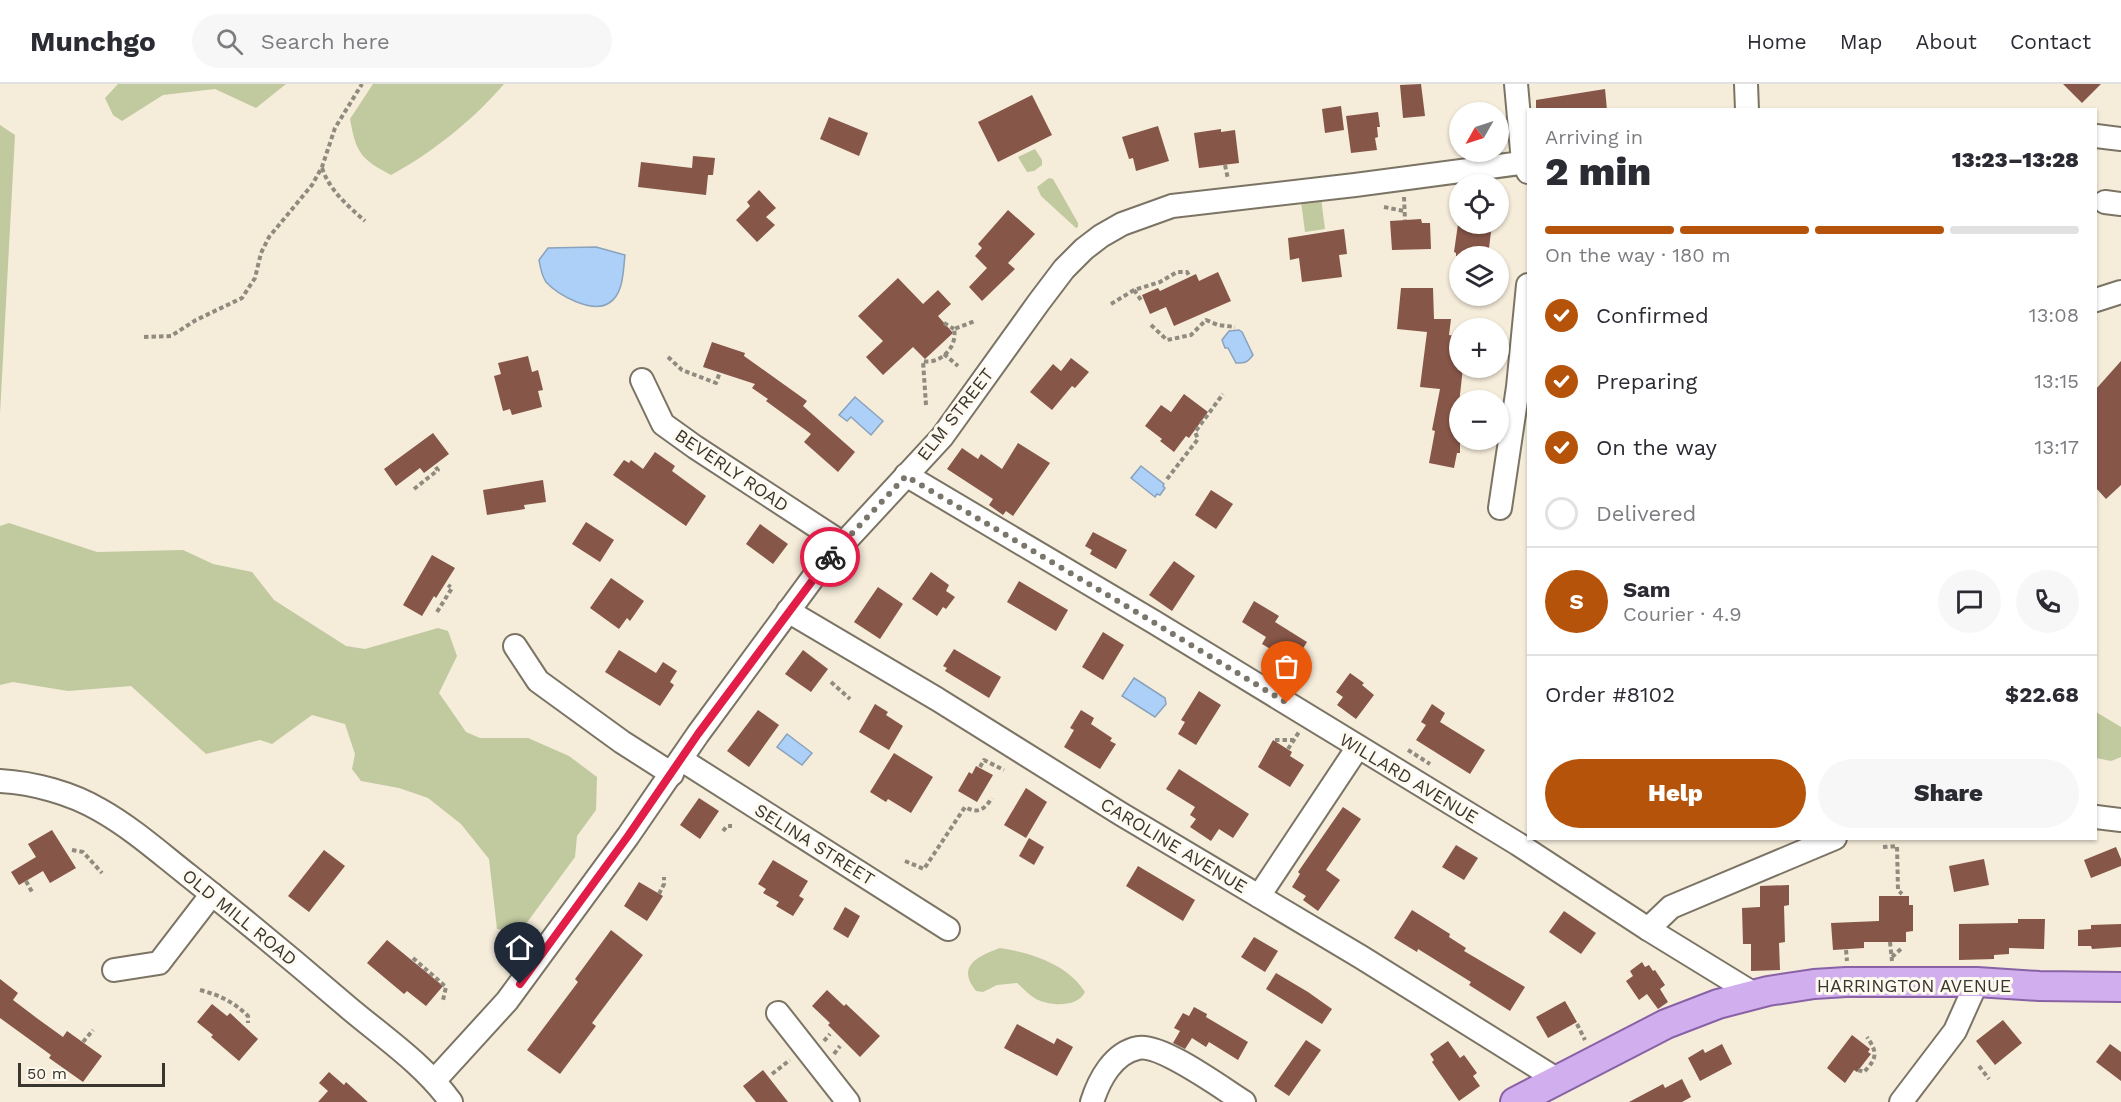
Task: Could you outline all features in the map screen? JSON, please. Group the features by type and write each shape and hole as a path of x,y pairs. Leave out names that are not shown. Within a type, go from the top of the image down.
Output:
{"main road":[{"name":"HARRINGTON AVENUE","path":"1515,1102 1666,1024 1718,1004 1754,994 1814,984 1977,982 2039,986 2121,987"}],"street":[{"path":"1516,84 1527,165"},
{"path":"1746,84 1747,108"},
{"path":"2097,136 2121,139"},
{"name":"ELM STREET","path":"434,1081 507,1000 818,571 947,430 1064,269 1084,249 1122,224 1172,206 1527,165"},
{"path":"2097,300 2121,292"},
{"path":"1500,508 1518,387 1527,295"},
{"name":"BEVERLY ROAD","path":"642,380 663,424 842,543"},
{"name":"WILLARD AVENUE","path":"906,476 1154,622 1518,844 1648,929 1754,994"},
{"name":"CAROLINE AVENUE","path":"788,611 937,699 1558,1080"},
{"name":"SELINA STREET","path":"515,646 538,681 622,742 677,767 948,929"},
{"path":"1259,896 1358,747"},
{"name":"OLD MILL ROAD","path":"0,781 33,785 55,791 99,809 122,824 212,894 406,1054 434,1081 451,1102"},
{"path":"2097,817 2121,820"},
{"path":"1648,929 1671,908 1830,840"},
{"path":"114,970 159,963 212,894"},
{"path":"1901,1102 1955,1031 1977,982"},
{"path":"778,1012 848,1102"},
{"path":"1092,1102 1105,1073 1127,1053 1140,1047 1175,1058 1244,1102"}],"path":[{"path":"144,337 171,336 196,320 242,298 255,278 261,253 269,237 312,185 322,167 335,128 362,84"},
{"path":"322,167 327,183 365,221"},
{"path":"1404,188 1405,220"},
{"path":"1384,207 1404,211"},
{"path":"1112,304 1134,290 1160,282 1182,271 1187,272 1190,277"},
{"path":"1134,290 1141,300"},
{"path":"1151,325 1167,340 1191,335 1206,320 1218,325 1235,327"},
{"path":"954,329 975,321"},
{"path":"944,323 954,329"},
{"path":"926,405 922,361 936,362 944,354 955,341 954,329"},
{"path":"944,354 958,366"},
{"path":"668,357 682,370 716,383 720,372"},
{"path":"1167,479 1198,439 1195,432 1223,394"},
{"path":"414,489 438,470 434,465"},
{"path":"437,612 452,588 448,585"},
{"path":"831,682 850,699"},
{"path":"1275,740 1294,740"},
{"path":"980,767 984,760 1004,770"},
{"path":"905,861 924,869 965,807 972,811 980,811 992,798"},
{"path":"723,831 727,826 732,826"},
{"path":"1883,847 1897,846 1898,890 1902,894"},
{"path":"72,850 83,852 102,873"},
{"path":"659,894 664,884 664,877"},
{"path":"26,881 32,892"},
{"path":"1892,958 1903,947"},
{"path":"413,958 446,987 442,1000"},
{"path":"200,990 218,994 240,1008 248,1016 248,1023"},
{"path":"83,1042 93,1030"},
{"path":"1858,1070 1864,1072 1874,1059 1875,1048 1866,1037"},
{"path":"1979,1066 1989,1079"}],"green space":[{"path":"118,84 286,84 256,108 215,89 163,95 122,121 113,115 105,98"},
{"path":"373,84 504,84 452,134 391,175 366,159 357,147 352,130 350,119"},
{"path":"0,125 15,135 0,414"},
{"path":"1035,149 1042,160 1042,165 1034,171 1027,172 1018,157"},
{"path":"1049,178 1053,179 1078,223 1078,227 1076,228 1041,196 1037,187"},
{"path":"1321,198 1325,229 1305,232 1301,201"},
{"path":"9,523 97,552 183,550 213,564 252,572 274,600 346,646 365,649 438,628 448,631 457,656 439,693 466,732 480,738 528,738 569,756 597,777 596,810 577,836 575,857 520,932 497,929 489,859 461,824 428,798 399,788 361,781 352,769 355,754 345,724 312,715 272,744 260,740 206,754 131,686 68,691 13,682 0,685 0,526"},
{"path":"2097,713 2121,727 2121,757 2111,761 2097,758"},
{"path":"1000,948 1047,961 1068,974 1085,992 1076,1001 1056,1004 1036,999 1017,983 997,985 983,992 976,991 969,979 969,967 977,959"}],"water":[{"path":"596,247 625,255 618,294 609,303 594,306 576,302 546,282 539,260 548,248"},
{"path":"1239,330 1253,355 1246,362 1236,363 1222,340 1229,331"},
{"path":"855,397 883,421 871,435 851,417 847,421 839,415"},
{"path":"1141,466 1164,484 1165,488 1160,495 1157,494 1155,497 1131,478"},
{"path":"1134,678 1165,698 1166,704 1155,717 1122,696"},
{"path":"787,734 812,753 802,765 777,747"}],"building":[{"path":"1421,84 1425,116 1403,118 1400,85"},
{"path":"2063,84 2101,84 2082,103"},
{"path":"1605,89 1607,108 1536,108 1536,100"},
{"path":"1032,95 1052,135 998,162 978,122"},
{"path":"1341,106 1344,130 1325,133 1322,109"},
{"path":"1378,112 1380,127 1377,127 1378,137 1375,138 1377,150 1351,153 1346,116"},
{"path":"829,117 868,133 859,156 820,139"},
{"path":"1158,126 1169,161 1136,171 1133,158 1129,159 1122,137"},
{"path":"1221,129 1221,132 1235,130 1239,163 1199,168 1194,133"},
{"path":"693,156 715,158 713,175 708,175 706,195 638,187 641,162 692,168"},
{"path":"759,190 776,208 766,217 775,225 757,242 736,220 750,206 747,202"},
{"path":"1008,210 1035,234 1008,263 1015,269 982,301 969,287 987,268 975,256 982,248 978,244"},
{"path":"1421,219 1422,223 1430,223 1431,249 1392,250 1390,221"},
{"path":"1344,229 1347,254 1339,255 1342,277 1302,282 1299,258 1290,260 1288,238"},
{"path":"1457,234 1491,234 1489,246 1455,246"},
{"path":"1218,272 1231,301 1174,326 1166,307 1150,314 1142,295 1158,288 1160,291 1196,274 1199,281"},
{"path":"898,278 923,304 938,290 951,304 938,316 953,333 925,359 913,347 883,375 866,357 883,341 858,316"},
{"path":"1401,288 1433,288 1434,319 1449,319 1449,378 1462,378 1461,390 1449,390 1449,450 1460,450 1460,453 1457,453 1454,468 1429,463 1435,431 1432,430 1440,389 1420,387 1427,332 1397,329"},
{"path":"712,342 745,353 744,356 807,401 803,406 855,452 838,472 804,442 811,434 766,401 768,399 752,388 755,384 703,367"},
{"path":"528,356 532,372 538,370 543,390 538,391 542,407 512,415 510,409 503,411 494,376 501,374 498,363"},
{"path":"1071,358 1089,372 1075,388 1072,386 1052,410 1030,392 1053,364 1061,371"},
{"path":"2121,361 2121,485 2106,499 2097,489 2097,388"},
{"path":"1184,394 1208,412 1189,438 1186,436 1174,452 1145,426 1161,405 1171,412"},
{"path":"433,433 449,454 424,473 420,468 396,486 384,469"},
{"path":"1018,443 1050,463 1013,516 1006,511 1003,515 989,505 993,499 947,469 962,448 978,459 981,454 1002,469"},
{"path":"655,452 675,466 672,471 706,496 686,526 613,475 624,460 629,463 631,460 643,469"},
{"path":"543,480 546,502 524,505 525,509 487,515 483,490"},
{"path":"1211,490 1233,504 1216,529 1195,515"},
{"path":"586,522 614,540 600,562 572,544"},
{"path":"760,524 788,544 773,564 746,544"},
{"path":"1093,532 1127,550 1116,569 1090,554 1092,550 1085,546"},
{"path":"432,555 455,568 422,616 403,605"},
{"path":"1174,561 1195,576 1172,611 1149,595"},
{"path":"931,572 949,585 946,591 955,597 946,609 943,607 937,616 912,599"},
{"path":"611,578 644,601 630,621 627,618 619,629 590,608"},
{"path":"1019,581 1068,610 1056,631 1007,602"},
{"path":"878,587 903,604 880,639 854,622"},
{"path":"1254,601 1279,616 1275,622 1307,642 1294,663 1262,644 1266,637 1242,622"},
{"path":"1103,632 1124,645 1103,680 1082,667"},
{"path":"954,649 1001,677 989,698 945,671 947,668 943,666"},
{"path":"619,650 656,673 663,662 677,671 670,682 674,685 660,706 605,672"},
{"path":"803,650 828,669 811,692 785,674"},
{"path":"1350,673 1364,683 1362,685 1374,695 1356,719 1337,705 1343,697 1336,692"},
{"path":"1199,691 1221,705 1196,745 1178,734 1185,722 1181,720"},
{"path":"875,704 888,712 886,715 903,726 889,750 859,732"},
{"path":"1432,704 1445,713 1440,722 1485,750 1470,774 1416,740 1426,725 1421,722"},
{"path":"758,710 779,725 749,767 727,751"},
{"path":"1081,710 1094,718 1091,724 1112,738 1110,741 1116,744 1100,769 1064,747 1074,730 1070,728"},
{"path":"1273,740 1292,752 1290,756 1304,765 1290,787 1258,767"},
{"path":"894,753 933,777 911,813 888,799 886,802 870,792"},
{"path":"976,766 993,775 977,802 958,791 969,772 972,774"},
{"path":"1179,769 1249,814 1233,838 1219,829 1211,841 1190,827 1196,819 1190,815 1195,807 1166,789"},
{"path":"1026,788 1047,802 1026,838 1004,825"},
{"path":"699,798 719,811 700,839 680,825"},
{"path":"1343,807 1361,819 1326,870 1340,880 1318,911 1303,900 1306,896 1292,887 1300,874 1298,872"},
{"path":"52,830 76,868 50,883 43,871 19,885 11,872 36,857 28,844"},
{"path":"1029,838 1044,847 1034,865 1019,856"},
{"path":"1456,845 1478,858 1464,880 1442,867"},
{"path":"2116,847 2121,866 2091,878 2084,860"},
{"path":"324,850 345,866 309,912 288,896"},
{"path":"1984,859 1989,885 1954,892 1949,866"},
{"path":"773,860 808,881 799,896 804,899 793,916 776,906 779,902 763,893 766,889 758,884"},
{"path":"1138,866 1195,900 1183,921 1126,886"},
{"path":"639,882 663,896 647,921 624,906"},
{"path":"1789,885 1789,905 1784,906 1785,942 1779,943 1780,970 1751,971 1751,944 1743,944 1742,908 1760,907 1760,886"},
{"path":"1879,896 1909,896 1909,905 1913,905 1913,931 1906,932 1906,942 1864,942 1864,948 1833,950 1831,923 1879,921"},
{"path":"845,907 860,916 848,938 833,929"},
{"path":"1412,910 1450,934 1449,937 1466,948 1464,951 1525,987 1510,1011 1469,985 1471,982 1418,949 1417,952 1394,938"},
{"path":"1564,911 1596,933 1581,954 1549,932"},
{"path":"2018,919 2045,919 2044,949 2009,948 2009,954 1994,955 1994,959 1959,960 1959,924 2018,923"},
{"path":"2121,924 2121,947 2092,949 2091,946 2078,946 2078,930 2091,929 2091,925"},
{"path":"611,930 643,955 592,1023 596,1026 560,1074 527,1050 578,982 575,979"},
{"path":"1254,937 1278,951 1265,972 1241,957"},
{"path":"387,940 443,986 426,1006 407,991 404,994 367,963"},
{"path":"1642,962 1645,967 1649,965 1653,971 1655,970 1665,985 1660,989 1668,1002 1658,1009 1647,994 1639,1000 1626,981 1633,976 1630,971"},
{"path":"1276,973 1332,1009 1322,1024 1266,989"},
{"path":"0,979 18,993 13,1000 38,1019 63,1037 67,1031 102,1056 83,1082 49,1058 51,1055 0,1018"},
{"path":"827,990 844,1006 846,1004 880,1036 860,1057 812,1006"},
{"path":"1565,1001 1577,1022 1548,1038 1536,1017"},
{"path":"212,1004 227,1016 230,1013 258,1039 239,1061 197,1022"},
{"path":"1194,1007 1207,1014 1206,1017 1248,1042 1238,1060 1209,1042 1206,1047 1192,1038 1185,1049 1173,1043 1180,1031 1174,1028 1183,1013 1189,1016"},
{"path":"2003,1020 2022,1043 1995,1065 1976,1041"},
{"path":"1017,1024 1054,1044 1057,1038 1073,1047 1057,1076 1004,1048"},
{"path":"1852,1035 1870,1049 1868,1052 1871,1054 1857,1072 1854,1070 1845,1083 1827,1068"},
{"path":"1306,1040 1321,1050 1289,1096 1274,1086"},
{"path":"1448,1041 1460,1058 1464,1055 1477,1073 1473,1076 1480,1086 1459,1101 1432,1062 1434,1060 1430,1054"},
{"path":"1722,1044 1732,1064 1700,1081 1688,1058 1703,1049 1705,1053"},
{"path":"2110,1044 2121,1052 2121,1081 2096,1062"},
{"path":"763,1070 788,1102 756,1102 743,1086"},
{"path":"329,1072 344,1085 346,1082 368,1102 318,1102 328,1091 319,1083"},
{"path":"1682,1079 1691,1097 1682,1102 1629,1102 1663,1084 1665,1088"}],"way so far":[{"path":"830,557 906,476 1287,703"}],"route":[{"path":"520,984 628,836 698,734 806,586 830,557"}]}
